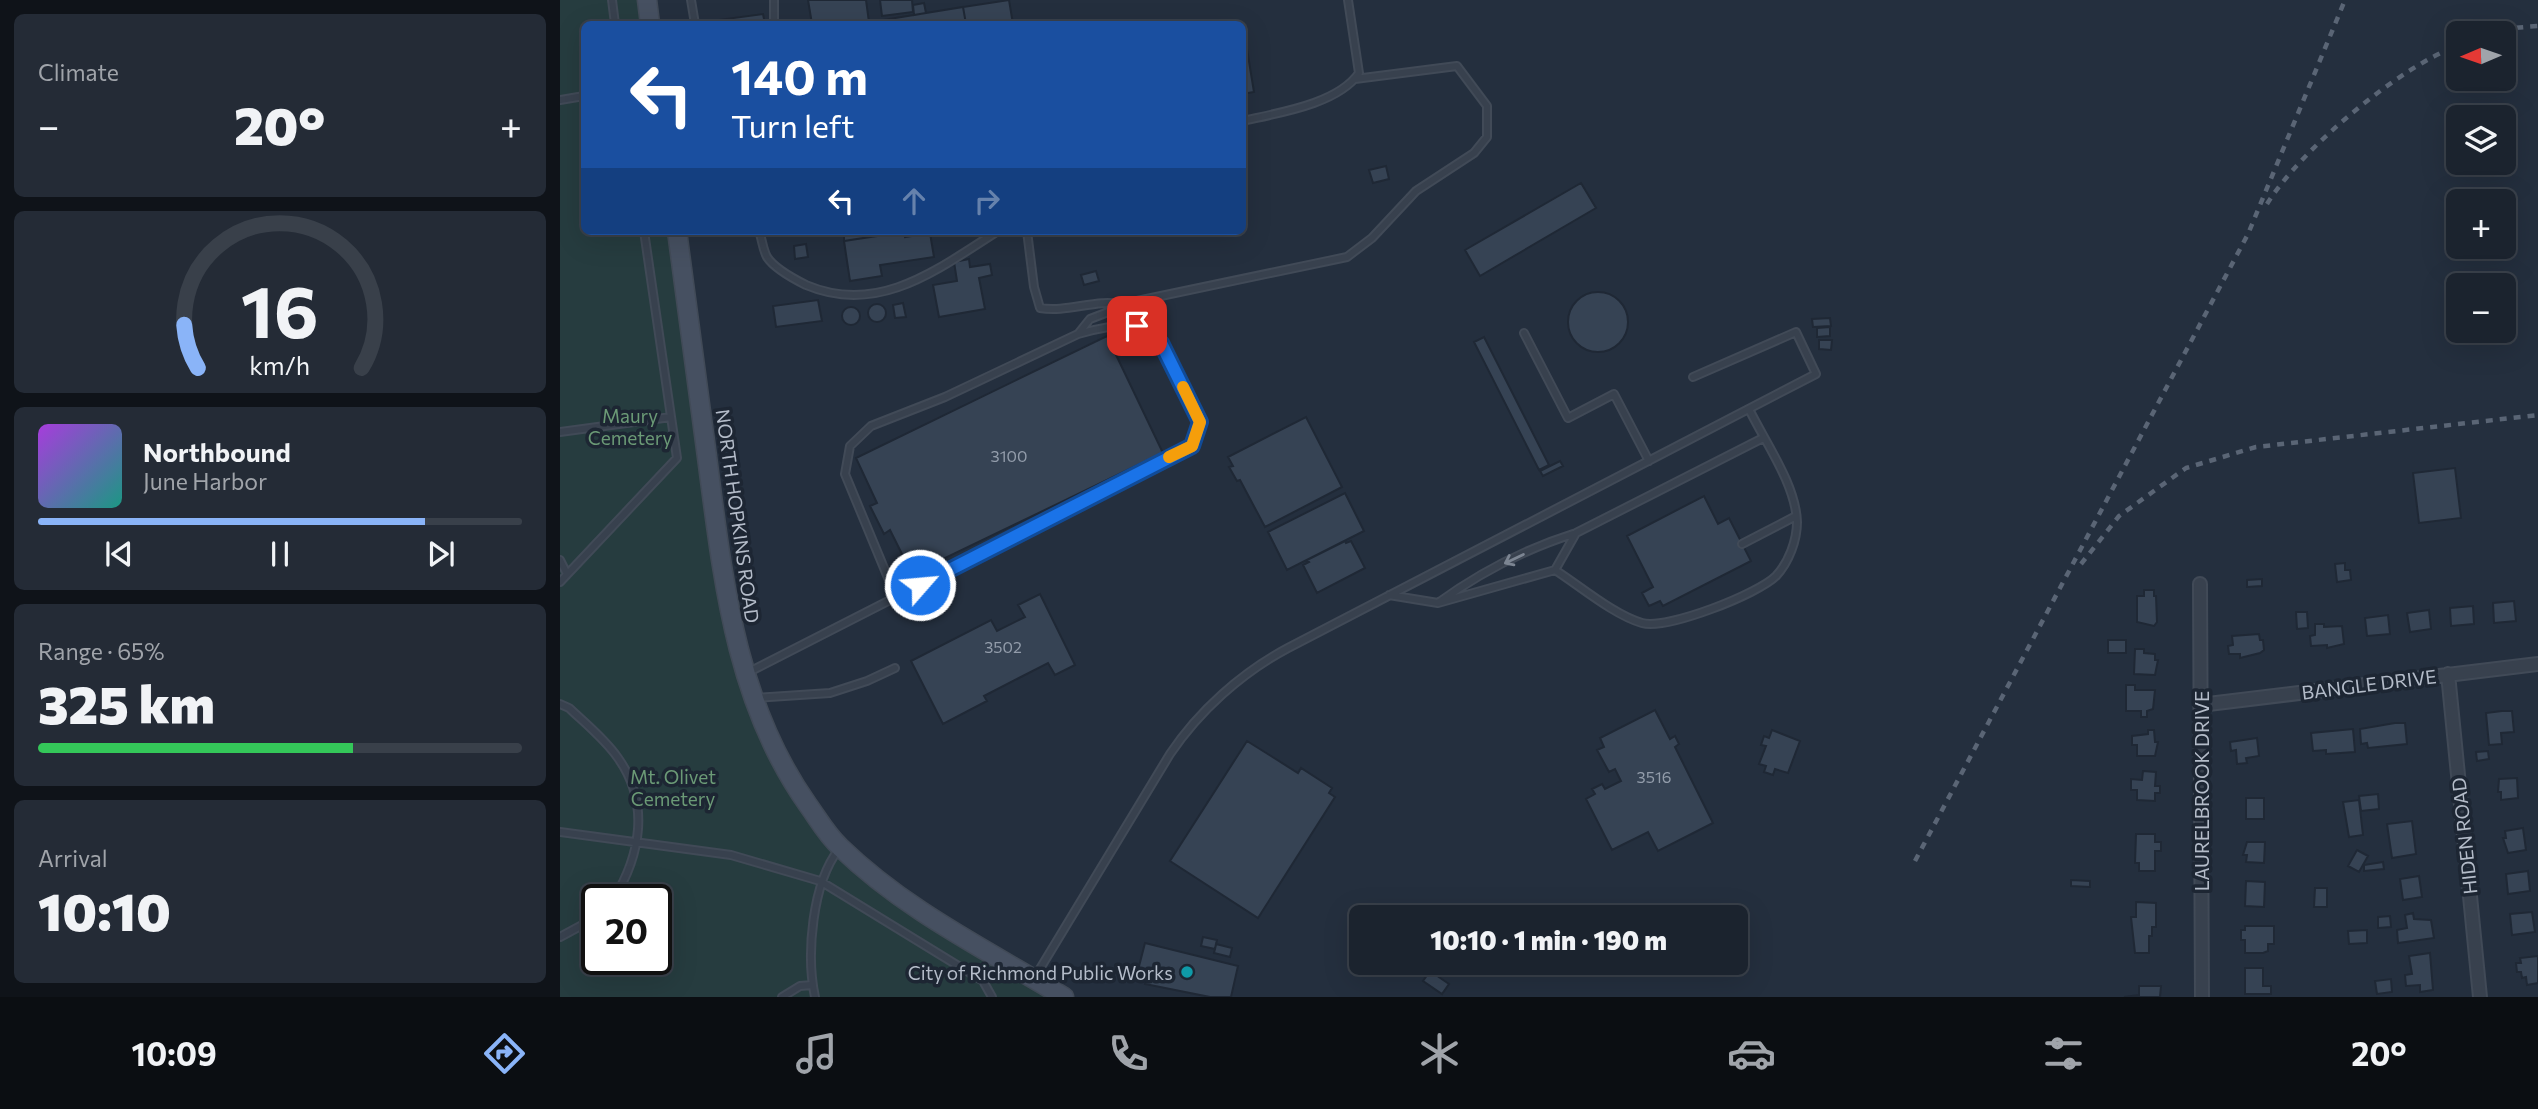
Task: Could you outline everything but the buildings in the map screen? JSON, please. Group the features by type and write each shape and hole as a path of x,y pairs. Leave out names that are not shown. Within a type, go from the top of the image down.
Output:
{"main road":[{"path":"647,0 650,21"},
{"name":"NORTH HOPKINS ROAD","path":"678,235 723,582 736,644 753,699 774,751 791,781 841,847 886,888 938,923 1064,997"}],"street":[{"name":"LAURELBROOK DRIVE","path":"2200,584 2202,997"},
{"name":"BANGLE DRIVE","path":"2200,705 2538,664"},
{"name":"HIDEN ROAD","path":"2448,674 2480,997"}],"lane":[{"path":"612,0 615,21"},
{"path":"691,0 694,21"},
{"path":"774,0 774,21"},
{"path":"1246,120 1311,103 1342,90 1355,79 1359,73 1349,0"},
{"path":"1078,334 1090,319 1126,305 1348,257 1372,238 1416,191 1474,153 1487,137 1488,106 1457,66 1355,79"},
{"path":"560,100 581,96"},
{"path":"560,582 677,458 645,235"},
{"path":"760,235 768,257 794,280 822,292 845,297 893,290 928,275 992,235"},
{"path":"1028,235 1034,287 1041,308 1057,311 1112,302 1126,305"},
{"path":"746,674 1192,446 1200,422 1161,343 1137,326 1100,328 1078,334 922,407 871,426 850,446 845,474 896,597"},
{"path":"1034,979 1170,754 1200,714 1276,654 1816,374 1796,332 1693,377"},
{"path":"1524,333 1568,418 1614,394 1649,461"},
{"path":"1555,570 1628,617 1656,625 1671,623 1767,583 1777,575 1794,542 1796,516 1793,496 1749,409"},
{"path":"560,432 671,417"},
{"path":"1438,603 1464,584 1552,540 1576,533 1763,438"},
{"path":"1742,544 1796,516"},
{"path":"1389,595 1438,603 1555,570 1576,533"},
{"path":"560,560 568,574"},
{"path":"753,699 830,693 895,668"},
{"path":"560,704 569,708 617,755 638,801 640,827 631,867 622,884"},
{"path":"560,832 731,855 820,881 984,981 992,997"},
{"path":"815,997 812,985 814,911 820,881 828,863 841,847"},
{"path":"560,937 581,926"},
{"path":"782,997 800,986 812,985"}],"green space":[{"name":"Mt. Olivet Cemetery","path":"560,0 639,0 642,21 581,21 581,235 671,235 704,451 761,709 836,839 892,887 1062,997 560,997"}],"railway":[{"path":"1915,861 2248,234 2345,0"},
{"path":"2516,28 2538,26"},
{"path":"2267,204 2303,159 2353,112 2408,71 2446,51"},
{"path":"2081,564 2119,516 2186,468 2256,447 2538,415"}],"slow traffic":[{"path":"1169,457 1192,446 1200,422 1183,387"}],"place":[{"name":"City of Richmond Public Works","path":"1187,972"}],"route":[{"path":"920,585 1192,446 1200,422 1161,343 1137,326"}],"park label":[{"name":"Maury Cemetery","path":"630,426"}]}
